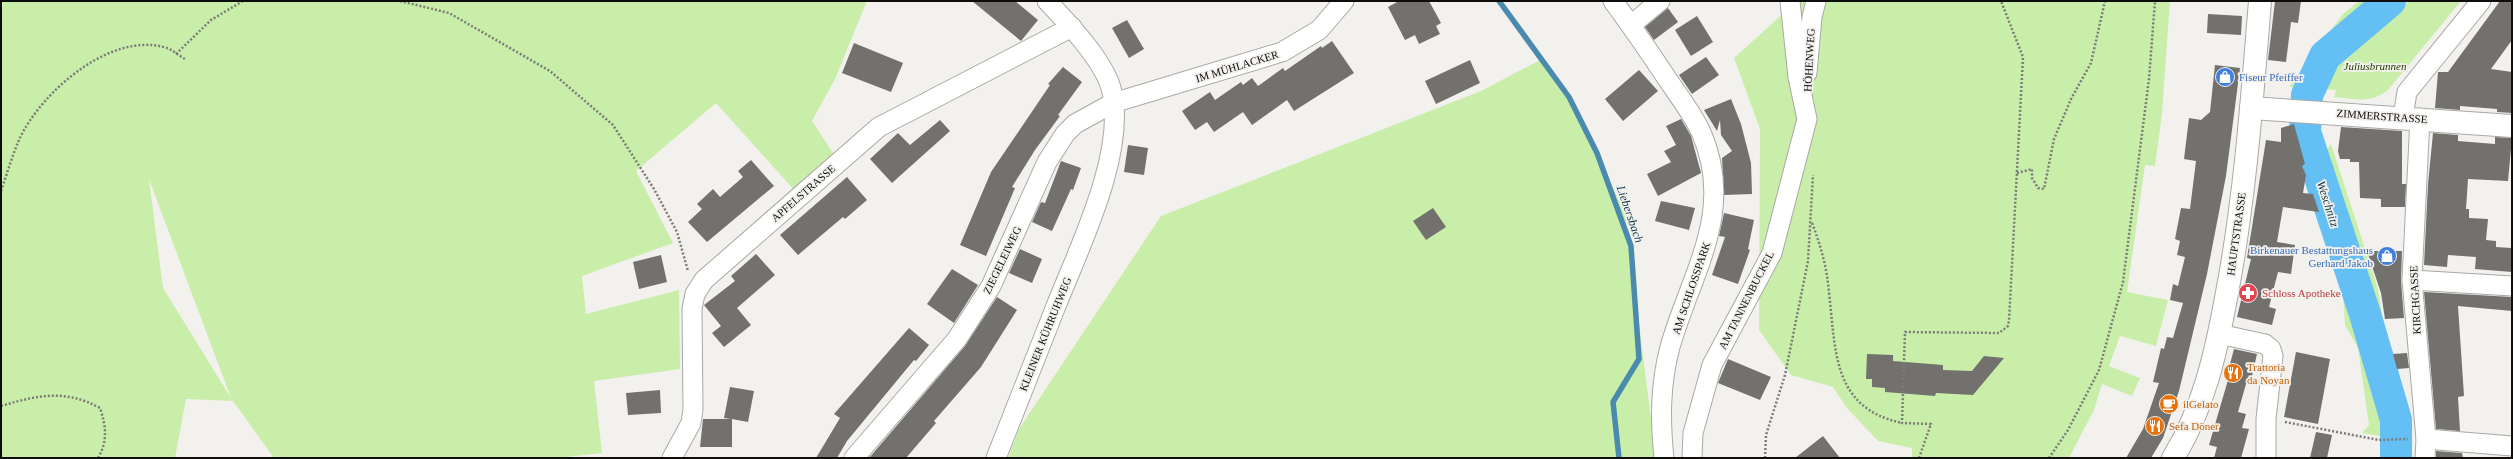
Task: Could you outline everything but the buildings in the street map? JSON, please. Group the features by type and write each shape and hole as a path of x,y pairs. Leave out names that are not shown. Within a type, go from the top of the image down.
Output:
{"main road":[{"name":"HAUPTSTRASSE","path":"2173,458 2194,417 2219,334 2236,246 2251,108 2260,1"},
{"name":"ZIMMERSTRASSE","path":"2251,108 2512,126"}],"street":[{"name":"KLEINER KÜHRUHWEG","path":"996,458 1094,209 1111,146 1114,124 1113,102 1106,76 1072,28 1047,1"},
{"name":"IM MÜHLACKER","path":"1113,102 1282,52 1319,30 1344,1"},
{"name":"AM SCHLOSSPARK","path":"1614,1 1701,132 1710,162 1714,194 1706,250 1670,346 1662,387 1660,424 1664,458"},
{"path":"1631,25 1660,1"},
{"name":"AM TANNENBUCKEL","path":"1692,458 1693,433 1712,365 1772,253 1807,119 1798,77 1790,1"},
{"name":"HÖHENWEG","path":"1807,119 1807,55 1816,1"},
{"name":"KIRCHGASSE","path":"2425,458 2418,439 2412,280 2412,118 2407,92 2481,1"},
{"name":"APFELSTRASSE","path":"672,458 691,423 693,410 692,309 695,294 704,280 879,127 1072,28"},
{"name":"ZIEGELEIWEG","path":"854,458 957,339 991,286 1048,162 1065,134 1086,116 1113,102"},
{"path":"2412,280 2512,286"},
{"path":"2219,334 2265,344 2271,349 2273,356 2266,419 2266,458"},
{"path":"2418,439 2512,446"}],"path":[{"path":"176,54 210,20 243,1"},
{"path":"400,1 449,13 550,71 613,125 654,189 677,232 695,294"},
{"path":"1902,423 1905,332 1999,333 2008,326 2023,57 2001,1"},
{"path":"2017,173 2032,169 2032,178 2038,188 2044,189 2054,139 2071,99 2090,63 2105,1"},
{"path":"2049,458 2068,430 2099,370 2123,282 2149,79 2155,1"},
{"path":"1,192 20,139 41,105 63,83 91,62 116,50 145,45 167,48 185,59"},
{"path":"1765,458 1766,435 1785,375 1808,261 1812,222 1813,168"},
{"path":"1812,222 1823,252 1835,355 1842,379 1862,405 1883,419 1902,423 1931,424 1919,458"},
{"path":"1,406 26,399 60,394 83,399 100,408 106,426 103,449 98,458"},
{"path":"2266,419 2379,440 2418,439"}],"green space":[{"path":"1,1 867,1 835,79 812,121 835,156 795,191 716,103 636,171 673,243 582,276 586,314 679,290 680,369 594,381 602,453 557,458 274,458 233,401 186,399 175,458 1,458","holes":["149,179 231,398 163,288"]},
{"path":"1797,1 2170,1 2162,114 2155,166 2145,165 2127,292 2168,300 2156,346 2120,336 2109,366 2140,378 2132,396 2102,384 2094,410 2069,458 1912,458 1912,448 1878,441 1847,408 1833,387 1791,375 1759,330 1760,129 1734,58"},
{"name":"Juliusbrunnen","path":"2359,1 2403,1 2393,10 2393,16 2409,1 2461,1 2388,90 2382,94 2362,100 2334,97 2336,90 2289,87 2343,14"},
{"path":"1540,60 1580,116 1625,214 1656,458 1008,458 1019,429 1161,216 1481,91"},
{"path":"2331,144 2378,289 2389,361 2393,434 2379,436 2362,433 2369,425 2358,348 2345,325 2341,252 2320,193 2319,161"}],"waterway":[{"name":"Liebersbach","path":"1499,1 1569,97 1597,153 1631,246 1639,359 1613,402 1619,458"},
{"name":"Weschnitz","path":"2390,1 2325,56 2307,95 2305,132 2365,314 2396,420 2396,458"}],"place":[{"name":"Fiseur Pfeiffer","path":"2225,77"},
{"name":"Birkenauer Bestattungshaus Gerhard Jakob","path":"2387,256"},
{"name":"Schloss Apotheke","path":"2248,293"},
{"name":"Trattoria da Noyan","path":"2233,373"},
{"name":"ilGelato","path":"2169,404"},
{"name":"Sefa Döner","path":"2155,426"}]}
